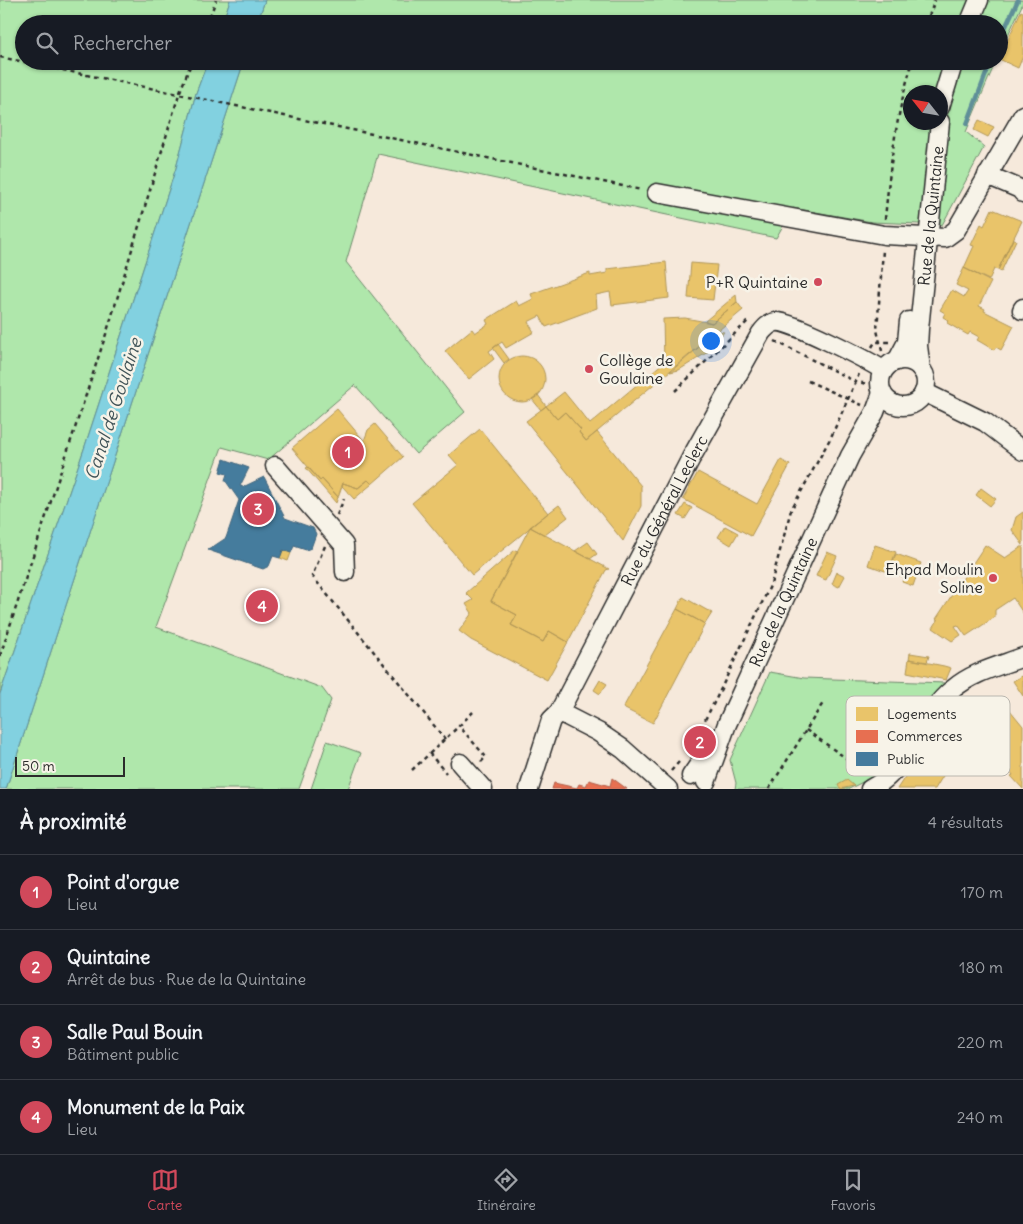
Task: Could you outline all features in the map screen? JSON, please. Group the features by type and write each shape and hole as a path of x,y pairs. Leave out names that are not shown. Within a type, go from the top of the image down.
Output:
{"street":[{"path":"973,15 979,0"},
{"name":"Rue de la Quintaine","path":"948,85 952,70"},
{"path":"657,193 884,235 945,238 952,234 1023,115"},
{"name":"Rue de la Quintaine","path":"702,783 839,479 875,412 886,377 907,342 938,130"},
{"path":"987,175 1013,186 1023,193"},
{"name":"Rue de la Quintaine","path":"921,369 918,346 923,236"},
{"path":"761,333 769,325 782,322 841,347 866,360 886,377 890,402 902,406 915,402 924,392 925,380 921,369 913,362 886,377"},
{"name":"Rue du Général Leclerc","path":"530,789 551,720 559,712 691,458 761,333"},
{"path":"924,392 985,422 1023,451"},
{"name":"Rue de la Quintaine","path":"839,479 872,432 902,406"},
{"path":"275,466 344,545 345,572"},
{"path":"946,696 952,689 974,675 1023,657"},
{"path":"559,712 598,732 623,749 665,787 684,777 702,783"},
{"path":"460,763 482,789"}],"path":[{"path":"210,15 216,0"},
{"path":"929,15 934,0"},
{"path":"0,57 15,60"},
{"path":"63,70 657,193"},
{"path":"0,656 110,322 179,94 188,70"},
{"path":"879,342 877,330 893,146 899,112 911,70"},
{"path":"676,391 753,317"},
{"path":"761,333 856,382 886,377"},
{"path":"688,751 716,699 771,584 791,510 831,437 866,360"},
{"path":"808,381 875,412"},
{"path":"344,499 312,576 445,739"},
{"path":"769,789 823,703"},
{"path":"412,770 459,726"},
{"path":"806,730 846,758"},
{"path":"665,787 683,759"},
{"path":"868,776 878,784"}],"green space":[{"path":"0,0 230,0 225,15 15,15 15,70 205,70 196,93 176,168 85,446 0,694"},
{"path":"265,0 1023,0 1008,35 1008,15 260,15"},
{"path":"241,70 992,70 966,132 984,147 942,225 872,222 793,208 776,238 378,154 346,262 465,412 416,454 355,385 268,460 222,447 156,627 322,688 331,700 299,789 6,789"},
{"path":"770,672 804,678 945,683 936,696 846,696 846,776 874,776 849,789 735,789 736,783 730,760"},
{"path":"327,741 361,753 348,789 311,789"}],"water":[{"path":"230,0 265,0 260,15 225,15"},
{"name":"Canal de Goulaine","path":"205,70 241,70 6,789 0,789 0,694 85,446 176,168 196,93"}],"building: Logements":[{"path":"1021,11 1023,12 1023,56 1018,68 1008,63 1008,39"},
{"path":"979,120 994,127 988,137 974,130"},
{"path":"992,209 1022,221 998,270 994,269 989,280 964,268 974,246 971,245 981,224 984,226"},
{"path":"1013,238 1016,240 1001,272 998,270"},
{"path":"666,262 669,298 612,305 610,292 596,295 597,308 546,327 540,316 528,322 534,332 506,348 502,342 489,351 494,359 469,379 445,351 472,329 475,333 488,324 486,320 516,301 519,306 533,299 531,294 590,273 590,276 607,273 607,269"},
{"path":"691,263 717,265 713,300 688,298"},
{"path":"964,268 991,282 979,306 985,309 984,311 1014,326 1001,350 996,347 994,350 977,340 979,337 970,332 968,335 947,323 948,320 943,317 945,313 940,310 952,290 964,297 968,291 956,285"},
{"path":"736,295 737,302 712,323 705,321"},
{"path":"737,302 743,310 586,441 579,432 581,430 565,412 557,419 546,406 564,392 590,424 664,362 663,319 685,318 712,323"},
{"path":"718,331 724,332 708,352 679,370 670,372"},
{"path":"498,344 509,359 504,363 493,348"},
{"path":"527,356 531,357 541,366 544,370 544,388 535,398 527,402 517,402 509,398 500,388 499,374 503,366 513,357"},
{"path":"538,395 546,406 541,410 532,399"},
{"path":"546,406 557,419 565,412 581,430 579,432 586,441 597,432 641,486 641,506 623,541 526,421"},
{"path":"337,409 364,441 368,430 375,424 403,457 372,484 368,480 358,488 343,483 338,497 322,479 320,481 292,448"},
{"path":"480,429 548,513 472,575 412,503 458,465 449,455"},
{"path":"781,460 790,465 751,536 683,499 698,472 757,504"},
{"path":"308,467 338,497 336,503 306,468"},
{"path":"368,480 372,484 354,499 342,486 343,483 358,488"},
{"path":"981,488 996,499 990,506 976,495"},
{"path":"685,504 692,508 685,519 678,515"},
{"path":"559,505 568,517 545,535 530,527"},
{"name":"Ehpad Moulin Soline","path":"1023,512 1023,545 1012,530 1016,517"},
{"path":"725,526 738,533 731,545 718,537"},
{"path":"530,527 609,569 606,570 568,642 549,631 543,642 511,625 517,615 491,601"},
{"path":"588,542 597,554 590,559 575,551"},
{"path":"875,545 896,552 888,572 868,565"},
{"name":"Ehpad Moulin Soline","path":"985,545 1005,558 1023,546 1023,613 1013,598 995,610 995,617 966,636 958,625 955,626 961,635 952,641 933,628 938,620 936,619"},
{"path":"283,550 291,553 288,561 280,558"},
{"path":"515,550 518,551 491,601 517,615 511,625 543,642 549,631 568,642 547,680 471,640 459,631 472,613 466,604 473,600 466,593"},
{"path":"827,552 837,556 826,580 816,576"},
{"path":"896,554 921,563 913,586 902,582 904,577 888,571"},
{"path":"837,572 845,576 839,587 832,584"},
{"path":"683,597 712,613 705,624 677,609"},
{"path":"677,609 705,624 653,723 623,708"},
{"path":"910,653 929,656 927,662 909,659"},
{"path":"909,659 951,668 946,680 907,672"},
{"path":"1023,675 1023,696 1013,681"},
{"path":"600,680 607,684 600,694 594,690"},
{"path":"1010,710 1023,726 1023,789 1011,776 1013,775 1010,771"},
{"path":"905,776 943,776 935,789 897,789"},
{"path":"847,780 854,786 840,789 838,785"}],"building: Commerces":[{"path":"612,778 627,789 552,789 554,783 577,788 579,784 586,786 589,780 610,786"}],"building: Public":[{"path":"224,459 249,468 240,486 243,487 264,477 285,518 313,528 316,534 311,548 306,550 294,546 291,553 283,550 280,558 273,556 269,566 263,569 208,550 226,538 239,500 225,480 227,474 220,472"}],"waterway":[{"path":"1008,22 1018,0"},
{"path":"967,124 988,70"}],"place":[{"name":"P+R Quintaine","path":"818,282"},
{"name":"Collège de Goulaine","path":"589,369"},
{"name":"Point d'orgue","path":"348,452"},
{"name":"Salle Paul Bouin","path":"258,509"},
{"name":"Ehpad Moulin Soline","path":"993,578"},
{"name":"Monument de la Paix","path":"262,606"},
{"name":"Quintaine","path":"700,742"}]}
